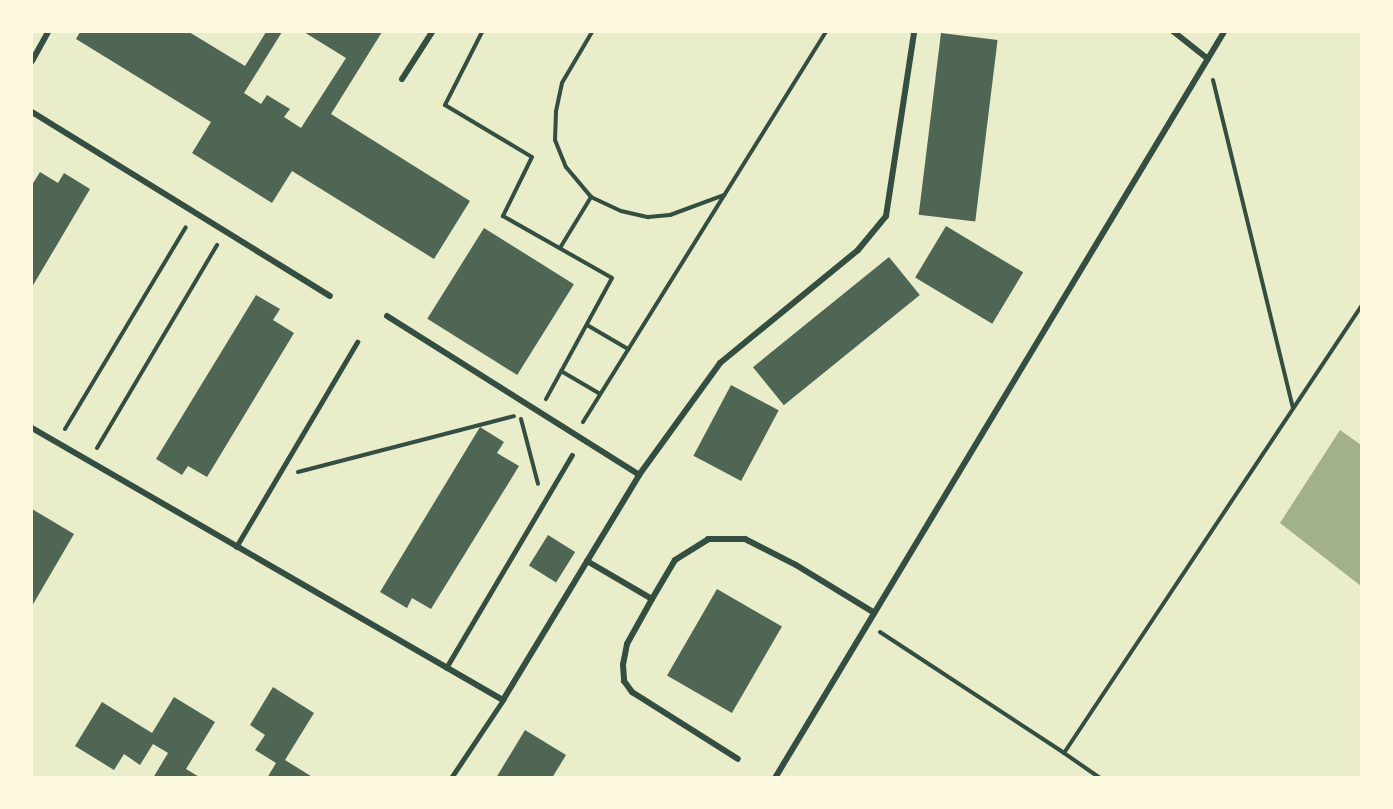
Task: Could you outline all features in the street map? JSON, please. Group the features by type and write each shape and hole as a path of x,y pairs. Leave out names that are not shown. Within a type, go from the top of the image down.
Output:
{"street":[{"path":"32,61 48,32"},
{"path":"402,79 432,32"},
{"path":"32,428 503,700 639,475 720,363 858,250 886,216 914,32"},
{"path":"1174,32 1208,59"},
{"path":"775,777 1224,32"},
{"path":"32,112 330,296"},
{"path":"387,316 639,475"},
{"path":"738,759 632,692 624,681 622,665 627,644 675,560 708,539 745,539 796,565 873,612"},
{"path":"587,561 652,599"}],"lane":[{"path":"236,547 357,342"},
{"path":"446,668 572,455"},
{"path":"451,777 503,700"}],"path":[{"path":"482,32 445,105 532,157 502,216 612,278 539,412"},
{"path":"592,32 562,82 556,111 555,140 566,167 591,197 621,211 648,217 670,215 724,195"},
{"path":"575,436 826,32"},
{"path":"1208,59 1293,408"},
{"path":"560,248 591,197"},
{"path":"57,442 186,227"},
{"path":"89,461 217,245"},
{"path":"1064,753 1362,305"},
{"path":"587,325 628,349"},
{"path":"561,371 600,394"},
{"path":"277,478 519,414 543,502"},
{"path":"867,624 1100,777"}],"shaded area":[{"path":"1340,430 1361,445 1361,586 1280,523"}],"building":[{"path":"80,32 189,32 245,66 266,32 282,32 244,93 261,104 267,95 290,109 284,117 301,128 346,58 304,32 382,32 331,114 470,201 434,259 292,171 272,203 192,153 211,122 76,39"},
{"path":"941,33 998,40 975,222 919,215"},
{"path":"40,172 58,183 64,173 90,189 32,287 32,185"},
{"path":"946,226 1023,272 992,324 915,277"},
{"path":"484,228 574,284 517,375 427,319"},
{"path":"889,257 920,295 784,405 753,367"},
{"path":"256,295 280,309 273,320 294,333 207,477 188,466 182,475 156,459"},
{"path":"731,385 779,410 741,481 693,456"},
{"path":"480,427 504,442 497,453 519,466 431,609 412,598 407,608 380,592"},
{"path":"32,509 74,534 32,606"},
{"path":"548,535 575,552 556,582 529,566"},
{"path":"717,589 782,626 732,713 667,676"},
{"path":"273,687 314,713 285,760 314,778 267,778 276,763 255,750 265,735 250,725"},
{"path":"174,697 215,722 186,769 201,778 153,778 168,753 153,744 140,765 124,754 114,770 75,746 102,702 152,733"},
{"path":"525,730 566,755 552,778 496,778"}]}
